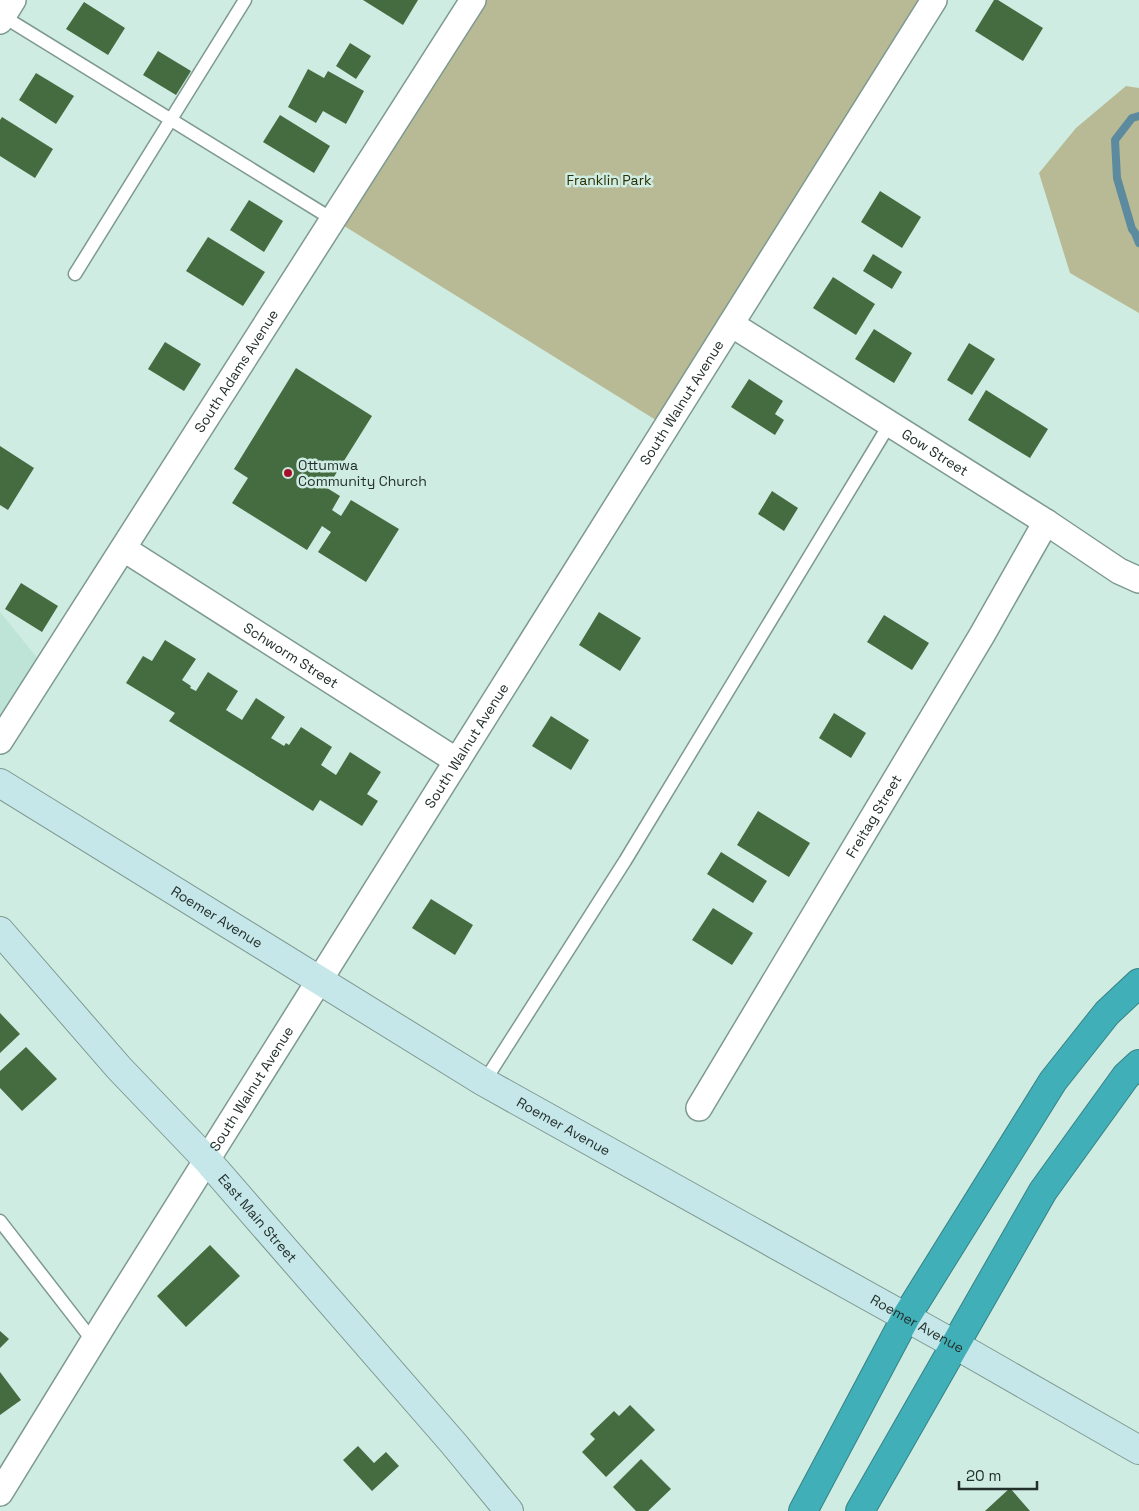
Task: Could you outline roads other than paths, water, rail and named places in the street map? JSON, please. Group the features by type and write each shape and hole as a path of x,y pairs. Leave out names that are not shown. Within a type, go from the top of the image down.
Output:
{"highway":[{"path":"803,1511 906,1317 1053,1081 1107,1013 1139,983"},
{"path":"860,1511 1043,1191 1126,1076 1139,1064"}],"main road":[{"name":"Roemer Avenue","path":"0,783 484,1082 906,1317 1139,1450"},
{"name":"East Main Street","path":"0,931 119,1068 207,1160 510,1511"}],"street":[{"name":"South Adams Avenue","path":"0,742 473,0"},
{"name":"South Walnut Avenue","path":"0,1493 93,1341 934,0"},
{"name":"Gow Street","path":"731,324 1046,522 1119,571 1139,580"},
{"name":"Freitag Street","path":"699,1108 982,635 1046,522"},
{"name":"Schworm Street","path":"124,549 457,761"},
{"path":"0,1507 3,1511"}],"lane":[{"path":"75,274 245,0"},
{"path":"4,13 332,220"},
{"path":"484,1082 625,862 889,425"},
{"path":"0,1221 93,1341"}],"waterway":[{"path":"1139,116 1132,118 1115,140 1117,178 1132,229 1139,243"}],"place":[{"name":"Ottumwa Community Church","path":"288,473"}],"park label":[{"name":"Franklin Park","path":"609,180"}]}
